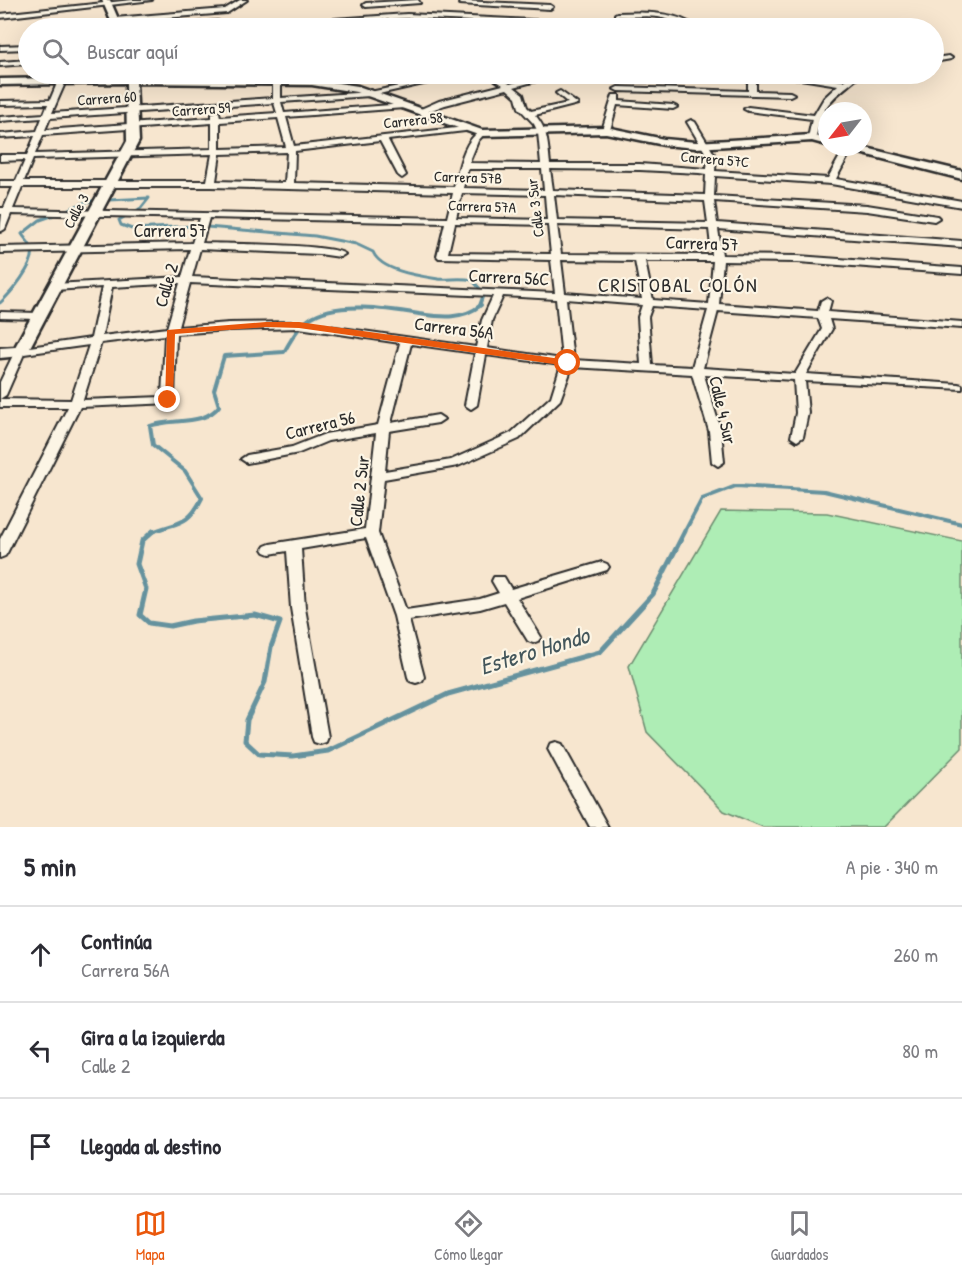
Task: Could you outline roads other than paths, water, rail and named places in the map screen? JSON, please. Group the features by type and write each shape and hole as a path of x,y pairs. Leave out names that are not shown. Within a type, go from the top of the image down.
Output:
{"street":[{"path":"0,16 107,2 149,0"},
{"path":"167,18 227,11 244,0"},
{"path":"366,5 418,1"},
{"path":"407,18 418,1"},
{"path":"107,2 114,18"},
{"path":"452,18 462,2 550,6"},
{"path":"617,15 651,14 668,18"},
{"path":"0,48 18,47"},
{"path":"944,59 949,58"},
{"path":"0,64 18,63"},
{"path":"0,82 18,82"},
{"path":"0,229 4,211 19,184 61,84"},
{"name":"Calle 3","path":"20,351 133,141 130,84"},
{"path":"277,84 277,100 291,149 289,187"},
{"path":"338,84 465,129"},
{"name":"Carrera 60","path":"0,118 370,94 417,84"},
{"path":"418,112 442,103 515,84"},
{"path":"608,84 790,94"},
{"path":"752,84 752,91"},
{"path":"812,138 815,117 824,102 842,84"},
{"path":"606,130 615,103 617,85"},
{"name":"Calle 3 Sur","path":"506,86 520,96 523,108 538,123 542,132 568,363"},
{"path":"530,114 574,104 560,93"},
{"path":"0,103 53,102"},
{"path":"615,103 673,107"},
{"path":"211,184 216,152 215,104"},
{"name":"Carrera 59","path":"0,136 217,122 404,106"},
{"path":"748,109 815,117"},
{"name":"Calle 4 Sur","path":"691,122 712,157 710,199 718,260 714,307 697,370 715,431 718,462"},
{"name":"Carrera 58","path":"0,158 127,152 291,149 465,129 481,133 606,130 664,142 706,145 818,139"},
{"path":"452,220 464,166 474,140 481,133"},
{"path":"382,138 402,175"},
{"path":"872,153 962,175"},
{"path":"831,181 844,156"},
{"name":"Carrera 57C","path":"464,166 640,167 831,181 962,204"},
{"name":"Carrera 57B","path":"0,184 211,184 657,195 867,208 934,218"},
{"path":"861,186 867,208"},
{"name":"Carrera 57A","path":"4,211 94,213 203,223 452,220 714,226 962,244"},
{"name":"Carrera 57","path":"452,220 441,256 817,260 962,271"},
{"name":"Calle 2","path":"76,404 168,400 171,332 184,280 203,223"},
{"name":"Carrera 57","path":"0,250 195,246 319,251 340,254"},
{"path":"639,257 648,302 644,317 647,369"},
{"name":"Carrera 56C","path":"54,287 184,280 499,293 962,325"},
{"path":"0,553 76,404 96,340 108,284"},
{"path":"471,405 487,321 499,293"},
{"path":"797,437 802,413 799,376 826,329 822,315 826,301"},
{"path":"0,315 38,316"},
{"name":"Carrera 56A","path":"20,351 171,332 266,324 299,325 406,341 483,349 568,363 697,370 741,376 799,376 958,387"},
{"name":"Calle 2 Sur","path":"406,341 383,429 371,533 400,616 416,677"},
{"path":"0,352 20,351 0,395"},
{"path":"379,476 454,463 515,436 556,398 568,363"},
{"path":"0,403 76,404"},
{"name":"Carrera 56","path":"247,459 295,450 325,438 438,419"},
{"path":"270,549 371,533"},
{"path":"294,545 298,608 320,737"},
{"path":"400,616 480,604 602,567"},
{"path":"499,581 533,637"},
{"path":"556,749 599,827"}],"waterway":[{"path":"64,211 89,201 149,198 141,208 119,220 121,225 132,229 195,226 315,236 356,244 373,252 384,264 401,272 438,279 472,280 484,293 479,306"},
{"path":"0,303 16,286 30,263 31,248 22,234 40,220 57,214"},
{"path":"151,533 186,519 197,508 202,498 185,471 153,445 150,426 197,419 213,412 219,406 214,390 224,356 284,352 305,322 320,313 333,310 362,307 451,316 467,313 479,306"},
{"name":"Estero Hondo","path":"684,533 702,499 736,486 824,491 962,524"},
{"name":"Estero Hondo","path":"151,533 142,541 137,564 146,589 140,615 149,623 170,626 193,621 255,615 280,622 271,647 265,682 247,720 245,741 259,754 293,756 328,751 448,694 600,652 653,594 685,531"}],"district":[{"name":"CRISTOBAL COLÓN","path":"678,284"}]}
